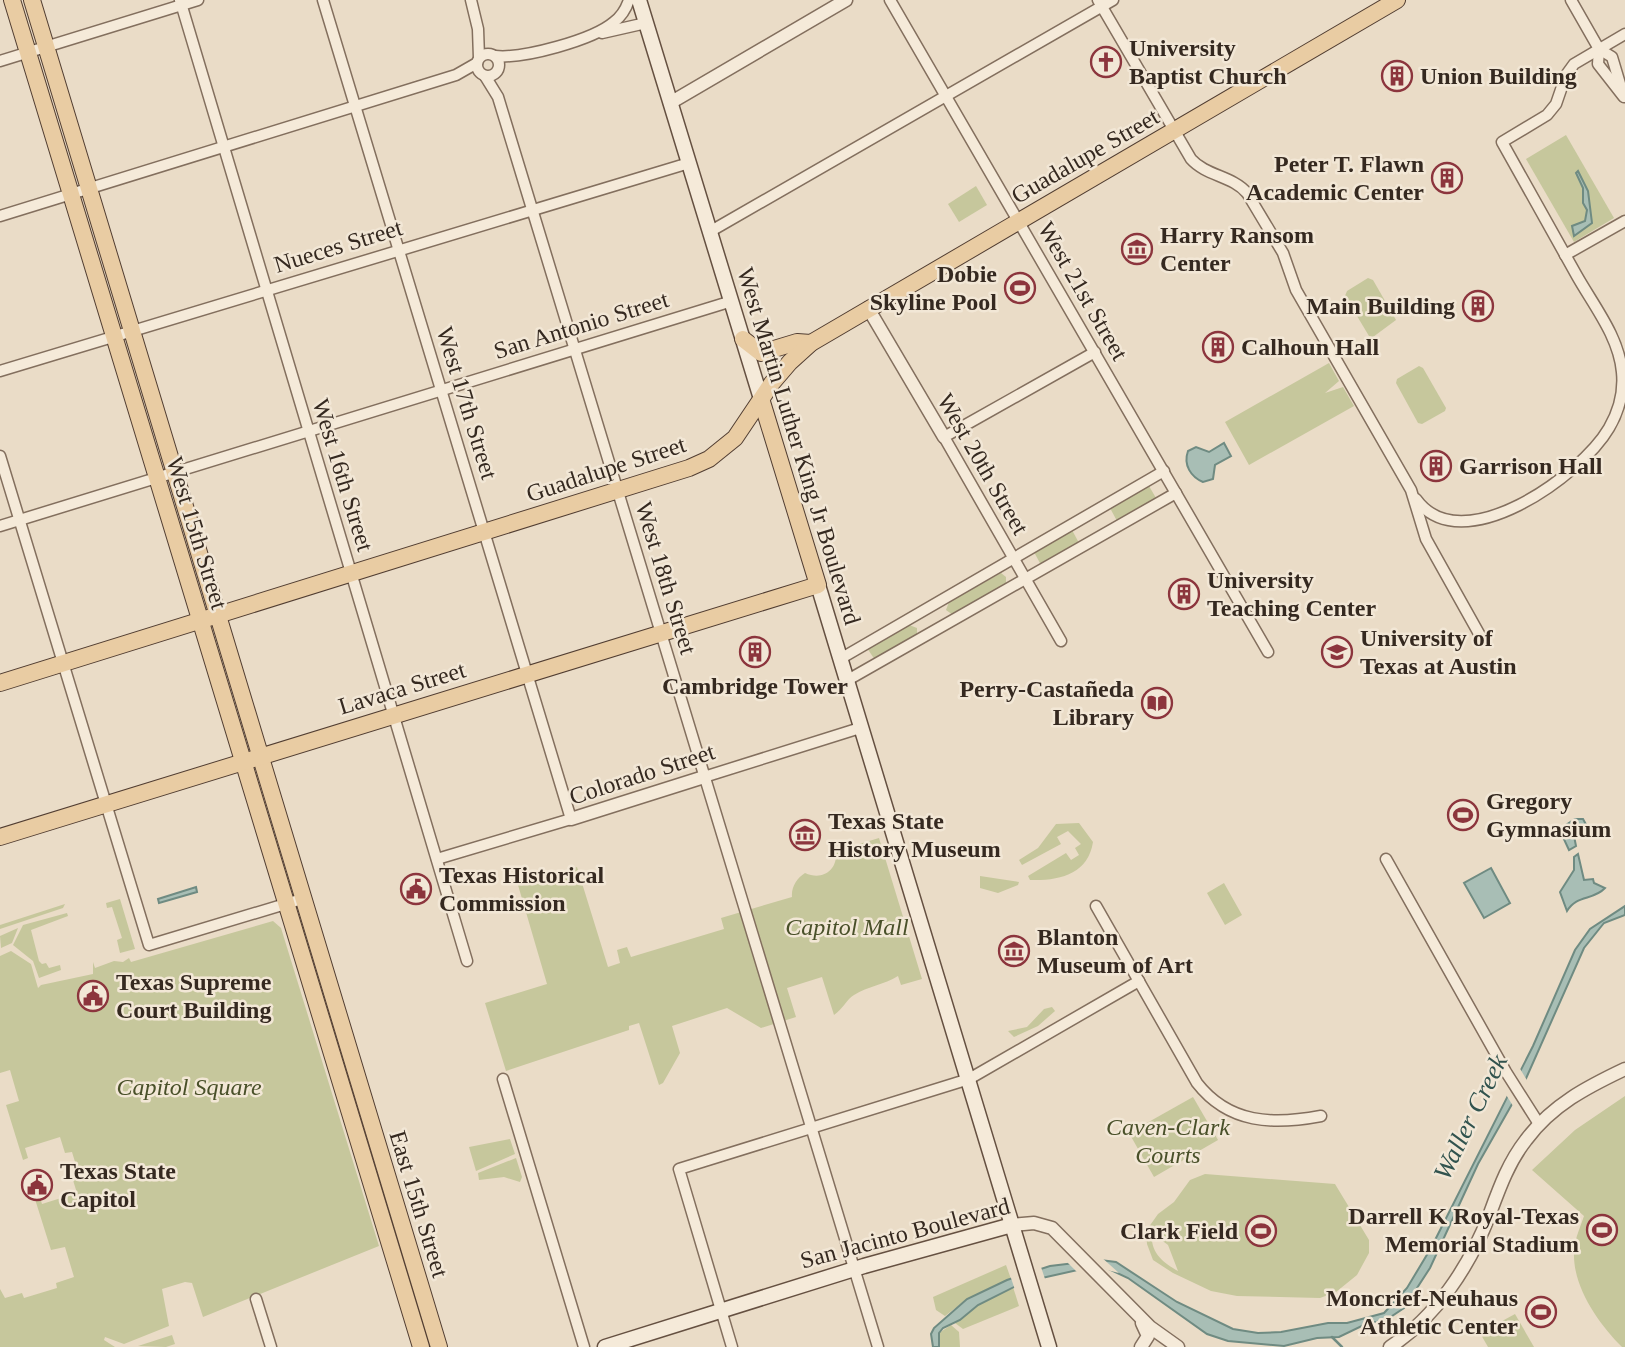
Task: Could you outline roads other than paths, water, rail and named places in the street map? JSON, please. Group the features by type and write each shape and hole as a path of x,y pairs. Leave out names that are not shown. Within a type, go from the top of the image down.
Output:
{"main road":[{"name":"West 15th Street","path":"12,0 113,336 217,615 356,1075"},
{"name":"West 15th Street","path":"32,0 130,331 199,621 338,1080"},
{"name":"West Martin Luther King Jr Boulevard","path":"639,0 1049,1347"},
{"name":"Guadalupe Street","path":"0,683 709,459 735,438 790,362 811,343 868,307 1397,0"},
{"path":"743,339 761,353 797,342 811,343"},
{"name":"Lavaca Street","path":"0,837 818,585"},
{"name":"East 15th Street","path":"356,1075 439,1347"},
{"name":"East 15th Street","path":"338,1080 421,1347"},
{"name":"San Jacinto Boulevard","path":"605,1347 854,1269 1012,1225"}],"street":[{"path":"0,61 181,2 198,0"},
{"name":"West 17th Street","path":"323,0 571,819"},
{"name":"West 18th Street","path":"471,0 478,29 481,67 498,97 878,1347"},
{"path":"592,34 616,20 629,0"},
{"path":"670,103 846,0"},
{"name":"West 21st Street","path":"890,0 1269,652"},
{"path":"711,231 946,98 1100,3 1113,0"},
{"path":"1571,0 1599,49 1612,57 1616,64 1625,98"},
{"name":"West 16th Street","path":"181,2 264,290 467,961"},
{"path":"1100,3 1197,166 1235,183 1247,193 1283,253 1296,289 1424,509 1439,518 1458,522 1479,519 1548,488 1585,458 1604,435 1620,400 1620,364 1609,333 1502,142 1547,115 1556,104 1566,75 1574,64 1625,34"},
{"path":"481,67 498,71 519,56 592,34 646,23"},
{"name":"West 18th Street","path":"478,29 494,55 498,71 498,97"},
{"path":"0,216 481,67 494,55 519,56"},
{"name":"Nueces Street","path":"0,372 689,163"},
{"path":"1566,255 1625,221"},
{"name":"San Antonio Street","path":"0,526 732,301"},
{"name":"West 20th Street","path":"868,307 1061,641"},
{"path":"944,437 1095,352"},
{"path":"0,456 149,945 302,899"},
{"path":"839,659 1164,471"},
{"path":"1411,490 1426,539 1482,639"},
{"path":"846,681 1176,493"},
{"path":"936,603 947,622"},
{"path":"914,615 925,635"},
{"name":"Colorado Street","path":"437,859 860,728"},
{"path":"1386,859 1510,1079 1539,1124"},
{"path":"1096,906 1198,1083 1216,1104 1239,1116 1262,1120 1321,1116"},
{"path":"732,1347 679,1169 969,1079 1139,981"},
{"path":"1390,1347 1420,1324 1451,1286 1481,1234 1507,1169 1539,1124 1573,1096 1625,1069"},
{"path":"338,1080 356,1075"},
{"path":"503,1079 584,1347"},
{"name":"San Jacinto Boulevard","path":"1012,1225 1042,1224 1052,1228 1150,1327 1178,1347"},
{"path":"394,1257 410,1252"},
{"path":"256,1299 271,1347"},
{"path":"1135,1311 1148,1336 1141,1347"}],"waterway":[{"path":"1332,1337 1342,1347"}],"place":[{"name":"University Baptist Church","path":"1106,62"},
{"name":"Union Building","path":"1397,76"},
{"name":"Peter T. Flawn Academic Center","path":"1447,178"},
{"name":"Harry Ransom Center","path":"1137,249"},
{"name":"Dobie Skyline Pool","path":"1020,288"},
{"name":"Main Building","path":"1478,306"},
{"name":"Calhoun Hall","path":"1218,347"},
{"name":"Garrison Hall","path":"1436,466"},
{"name":"University Teaching Center","path":"1184,594"},
{"name":"Cambridge Tower","path":"755,652"},
{"name":"University of Texas at Austin","path":"1337,652"},
{"name":"Perry-Castañeda Library","path":"1157,703"},
{"name":"Gregory Gymnasium","path":"1463,815"},
{"name":"Texas State History Museum","path":"805,835"},
{"name":"Texas Historical Commission","path":"416,889"},
{"name":"Blanton Museum of Art","path":"1014,951"},
{"name":"Texas Supreme Court Building","path":"93,996"},
{"name":"Texas State Capitol","path":"37,1185"},
{"name":"Darrell K Royal-Texas Memorial Stadium","path":"1602,1230"},
{"name":"Clark Field","path":"1261,1231"},
{"name":"Moncrief-Neuhaus Athletic Center","path":"1541,1312"}],"park label":[{"name":"Capitol Mall","path":"847,927"},
{"name":"Capitol Square","path":"189,1087"},
{"name":"Caven-Clark Courts","path":"1168,1141"}],"water label":[{"name":"Waller Creek","path":"1470,1117"}]}
